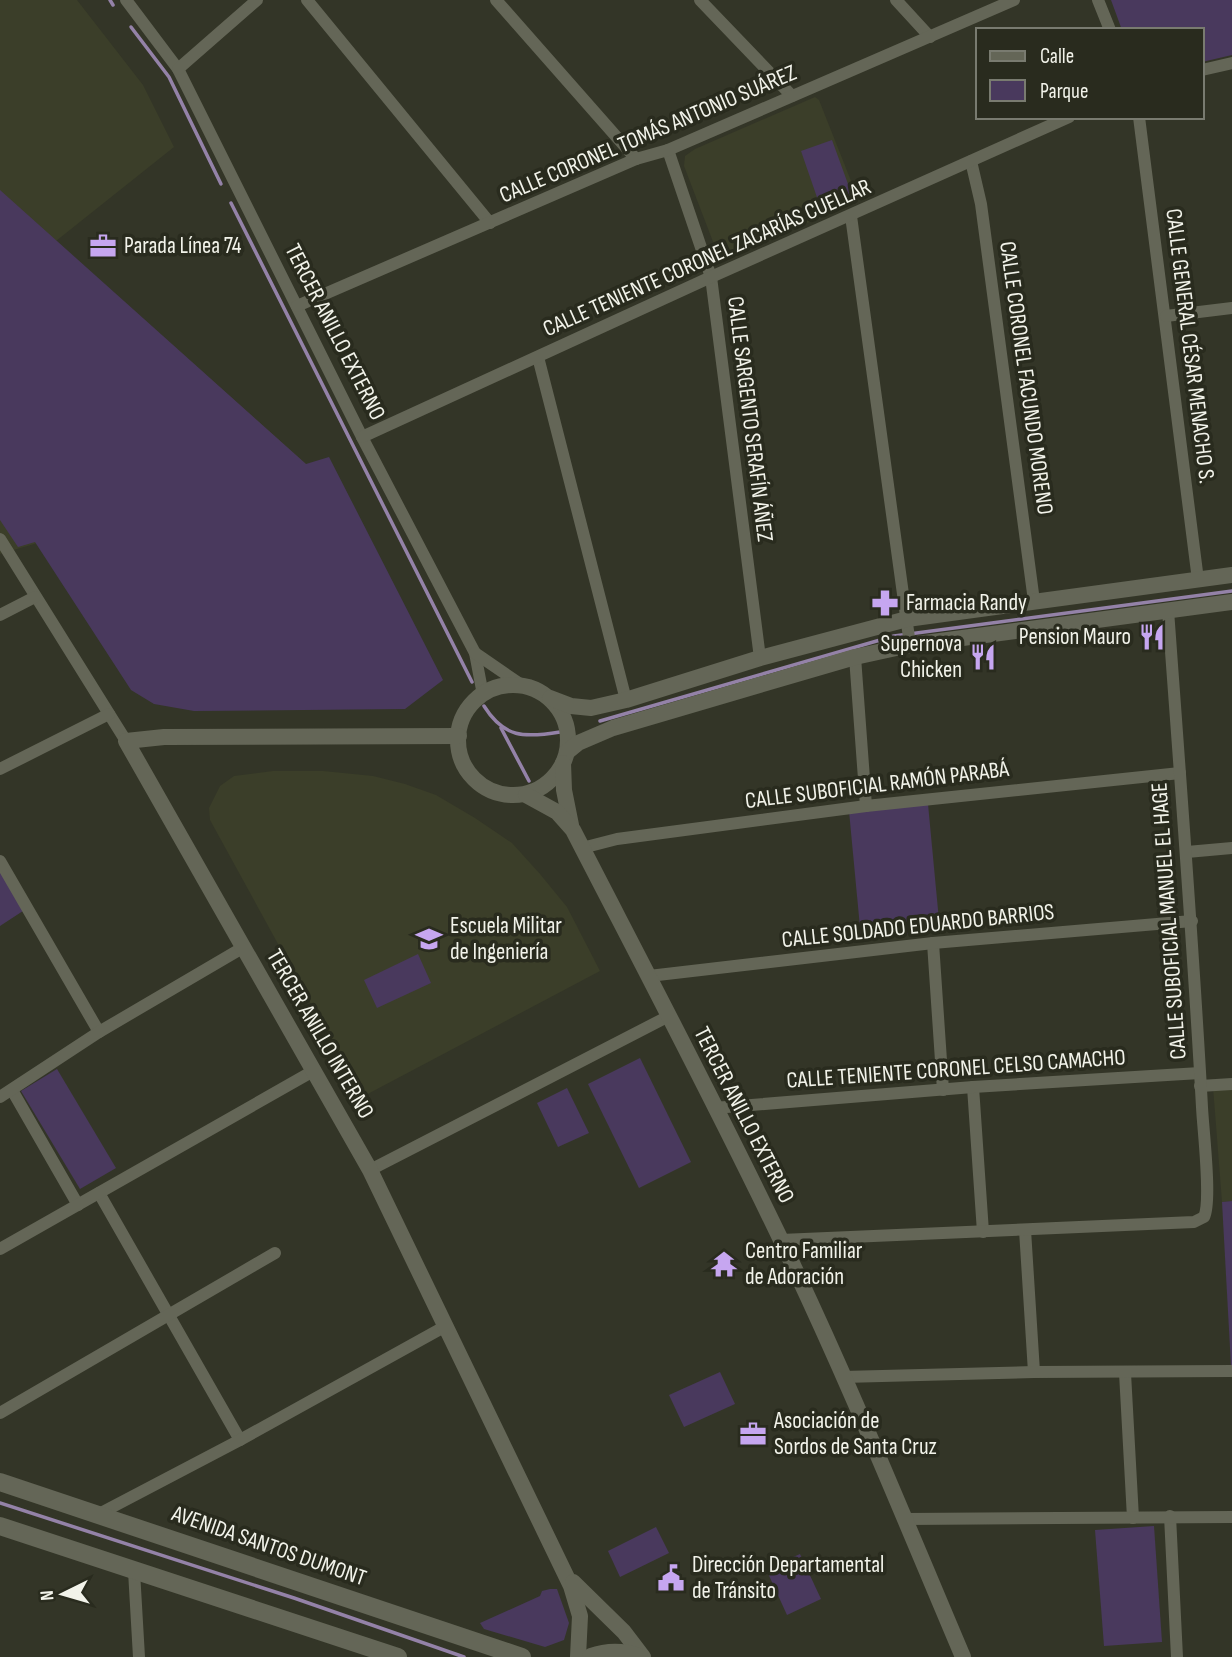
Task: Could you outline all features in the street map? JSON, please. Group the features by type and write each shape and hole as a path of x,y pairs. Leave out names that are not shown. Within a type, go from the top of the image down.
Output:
{"main road":[{"name":"AVENIDA SANTOS DUMONT","path":"0,1482 522,1657"},
{"path":"0,1526 398,1657"},
{"path":"591,1657 610,1652 641,1657"}],"street":[{"name":"TERCER ANILLO EXTERNO","path":"126,0 178,69 362,437 475,653 483,695"},
{"path":"178,69 257,0"},
{"path":"307,0 490,223"},
{"path":"496,0 636,159"},
{"path":"701,0 792,96"},
{"path":"896,0 930,37"},
{"name":"CALLE CORONEL TOMÁS ANTONIO SUÁREZ","path":"297,306 636,159 668,150 1014,0"},
{"path":"1098,0 1110,28"},
{"path":"1204,70 1232,63"},
{"name":"CALLE TENIENTE CORONEL ZACARÍAS CUELLAR","path":"362,437 711,276 1065,119"},
{"name":"CALLE GENERAL CÉSAR MENACHO S.","path":"1139,119 1199,580"},
{"name":"CALLE SARGENTO SERAFÍN ÁÑEZ","path":"668,150 711,276 760,658"},
{"name":"CALLE CORONEL FACUNDO MORENO","path":"971,161 981,204 1034,601"},
{"path":"851,216 909,633"},
{"path":"1166,316 1232,307"},
{"path":"538,357 626,700"},
{"name":"TERCER ANILLO INTERNO","path":"0,539 126,741 370,1170 571,1586 580,1616 578,1657"},
{"path":"523,686 509,686 483,695 466,713 459,736 460,754 466,770 478,783 492,792 509,796 526,795 541,788 554,777 578,743 612,729 855,657 909,633 1034,601 1232,575"},
{"path":"0,615 35,597"},
{"path":"475,653 523,686 571,706 591,708 626,700 760,658 909,633 1232,602"},
{"name":"CALLE SUBOFICIAL MANUEL EL HAGE","path":"1026,1230 1194,1222 1204,1217 1209,1204 1192,921 1168,610"},
{"path":"855,657 866,806"},
{"path":"550,698 565,723 568,737 565,758"},
{"path":"0,769 109,714"},
{"path":"126,741 164,737 459,736"},
{"name":"TERCER ANILLO EXTERNO","path":"565,758 566,804 572,830"},
{"name":"CALLE SUBOFICIAL RAMÓN PARABÁ","path":"582,848 617,838 866,806 1180,773"},
{"name":"TERCER ANILLO EXTERNO","path":"526,795 548,805 572,830 649,976 781,1240 963,1657"},
{"path":"1187,852 1232,848"},
{"path":"0,861 99,1032"},
{"name":"CALLE SOLDADO EDUARDO BARRIOS","path":"649,976 933,943 1192,921"},
{"path":"933,943 943,1090"},
{"path":"0,1097 99,1032 244,947"},
{"path":"370,1170 669,1016"},
{"path":"0,1249 314,1070"},
{"name":"CALLE TENIENTE CORONEL CELSO CAMACHO","path":"715,1108 973,1087 1200,1079 1232,1084"},
{"path":"973,1087 983,1232"},
{"path":"12,1090 78,1205"},
{"path":"99,1193 240,1440"},
{"path":"781,1240 1026,1230 1034,1372"},
{"path":"0,1413 275,1253"},
{"path":"97,1515 240,1440 444,1327"},
{"path":"843,1377 1232,1371"},
{"path":"1125,1373 1133,1518"},
{"path":"1170,1516 1177,1657"},
{"path":"905,1520 1232,1517"},
{"path":"134,1571 139,1657"},
{"name":"TERCER ANILLO INTERNO","path":"564,1573 624,1632 641,1657"}],"shaded area":[{"path":"0,0 77,0 143,85 174,147 56,241 306,464 0,554"},
{"path":"815,97 819,100 859,201 720,260 684,166 685,156 695,149"},
{"name":"Escuela Militar de Ingeniería","path":"273,771 323,771 373,776 436,795 475,818 512,843 567,907 600,971 362,1097 210,820 209,808 220,786 234,776"},
{"path":"1232,1086 1232,1201 1222,1202 1213,1087"}],"green space":[{"path":"1111,0 1232,0 1232,55 1204,62 1204,28 1121,28"},
{"path":"832,140 852,195 820,206 801,151"},
{"path":"0,190 306,464 329,457 443,680 405,709 194,711 154,704 131,690 35,542 18,547 0,520"},
{"path":"928,804 940,931 861,938 849,811"},
{"path":"0,867 26,909 0,926"},
{"path":"418,954 431,983 377,1008 364,980"},
{"path":"640,1058 691,1162 639,1188 588,1084"},
{"path":"57,1069 116,1168 80,1189 21,1091"},
{"path":"567,1088 589,1133 558,1147 537,1103"},
{"path":"1232,1201 1232,1366 1231,1366 1222,1202"},
{"path":"720,1372 735,1404 684,1427 669,1395"},
{"path":"1154,1526 1162,1642 1104,1646 1095,1530"},
{"path":"656,1527 669,1553 620,1577 608,1551"},
{"path":"800,1554 821,1599 787,1615 766,1569"},
{"path":"557,1589 569,1623 564,1640 545,1647 484,1629 480,1623 540,1596 542,1591"}],"waterway":[{"path":"110,0 113,5"},
{"path":"131,27 169,77 221,184"},
{"path":"231,203 472,682"},
{"path":"600,721 894,636 1232,591"},
{"path":"484,706 507,730 525,735 560,732"},
{"path":"501,728 529,781"},
{"path":"0,1503 294,1598 464,1657"}],"place":[{"name":"Parada Línea 74","path":"103,246"},
{"name":"Farmacia Randy","path":"885,603"},
{"name":"Pension Mauro","path":"1152,637"},
{"name":"Supernova Chicken","path":"983,657"},
{"name":"Escuela Militar de Ingeniería","path":"429,939"},
{"name":"Centro Familiar de Adoración","path":"724,1264"},
{"name":"Asociación de Sordos de Santa Cruz","path":"753,1434"},
{"name":"Dirección Departamental de Tránsito","path":"671,1578"}]}
